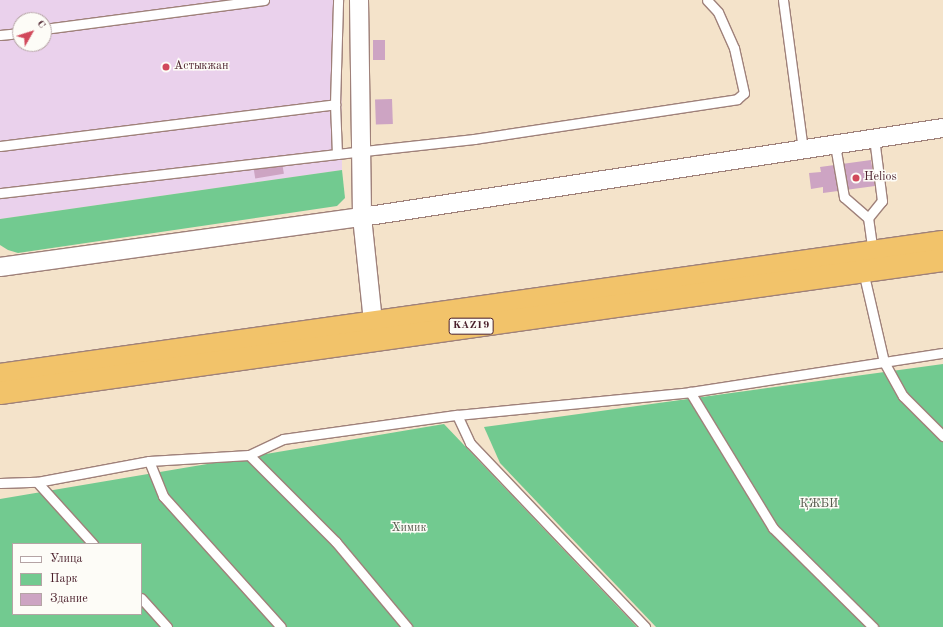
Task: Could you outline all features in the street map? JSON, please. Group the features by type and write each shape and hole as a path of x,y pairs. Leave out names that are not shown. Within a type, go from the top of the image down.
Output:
{"highway":[{"name":"KAZ19","path":"1,384 373,322 943,242"},
{"name":"KAZ19","path":"1,384 943,260"}],"street":[{"path":"359,0 362,217 373,322"},
{"path":"0,267 362,217 943,128"}],"lane":[{"path":"52,28 264,0"},
{"path":"337,154 335,104 338,0"},
{"path":"0,193 474,139 737,99 744,93 734,48 718,12 707,0"},
{"path":"783,0 804,149"},
{"path":"0,35 12,34"},
{"path":"0,146 335,104"},
{"path":"868,218 882,201 874,138"},
{"path":"835,145 844,197 868,218 874,252 863,271 884,362 903,396 943,436"},
{"path":"0,483 37,482 149,461 249,455 283,439 457,415 690,392 943,352"},
{"path":"690,392 773,528 873,627"},
{"path":"457,415 470,443 645,627"},
{"path":"249,455 336,542 407,627"},
{"path":"149,461 163,496 281,627"},
{"path":"37,482 92,543"},
{"path":"142,599 167,627"}],"shaded area":[{"path":"0,0 341,0 342,170 0,219"}],"green space":[{"path":"342,170 345,198 337,206 18,253 8,250 0,245 0,219"},
{"name":"ҚЖБИ","path":"943,364 943,627 656,627 500,463 484,427"},
{"name":"Химик","path":"444,424 637,627 0,627 0,499"}],"building":[{"path":"373,40 385,40 385,60 373,60"},
{"path":"392,99 393,124 376,125 375,100"},
{"path":"871,160 875,186 823,193 823,187 811,189 809,173 821,172 820,167"},
{"path":"282,162 284,174 255,178 253,167"}],"place":[{"name":"Астыкжан","path":"166,67"},
{"name":"Helios","path":"856,178"}]}
